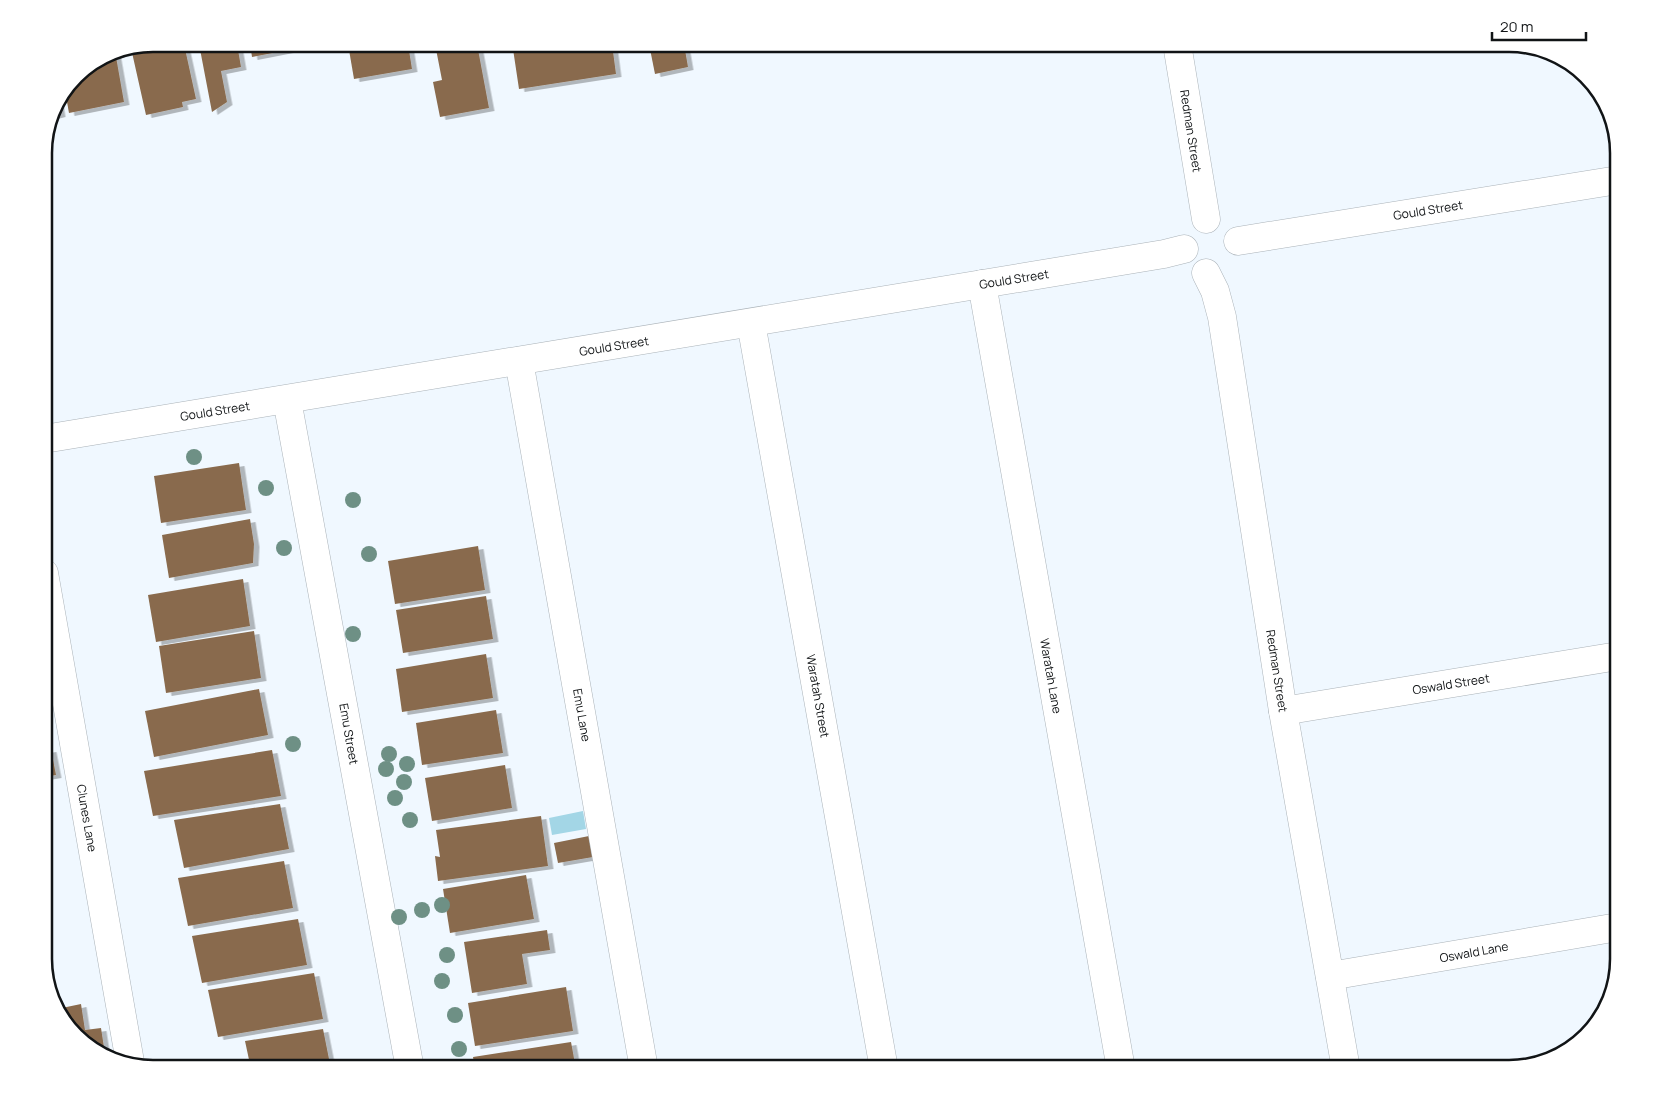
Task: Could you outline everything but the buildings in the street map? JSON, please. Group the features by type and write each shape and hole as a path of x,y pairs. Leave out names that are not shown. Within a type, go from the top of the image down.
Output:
{"street":[{"name":"Redman Street","path":"1178,52 1206,219"},
{"name":"Gould Street","path":"1226,261 1610,182"},
{"path":"1214,219 1223,221 1230,226 1226,261 1198,270 1191,265 1184,249 1184,241 1192,227 1198,222 1214,219"},
{"name":"Gould Street","path":"53,438 751,323 1164,254 1184,249"},
{"name":"Redman Street","path":"1226,261 1215,290 1222,317 1283,711 1344,1060"},
{"name":"Waratah Lane","path":"982,284 1119,1060"},
{"name":"Waratah Street","path":"751,323 882,1060"},
{"name":"Emu Lane","path":"519,361 642,1060"},
{"name":"Emu Street","path":"287,400 408,1060"},
{"name":"Clunes Lane","path":"53,625 129,1058"},
{"name":"Oswald Street","path":"1283,711 1610,657"},
{"name":"Oswald Lane","path":"1330,976 1610,928"}],"water":[{"path":"583,811 586,829 552,835 549,818"}]}
